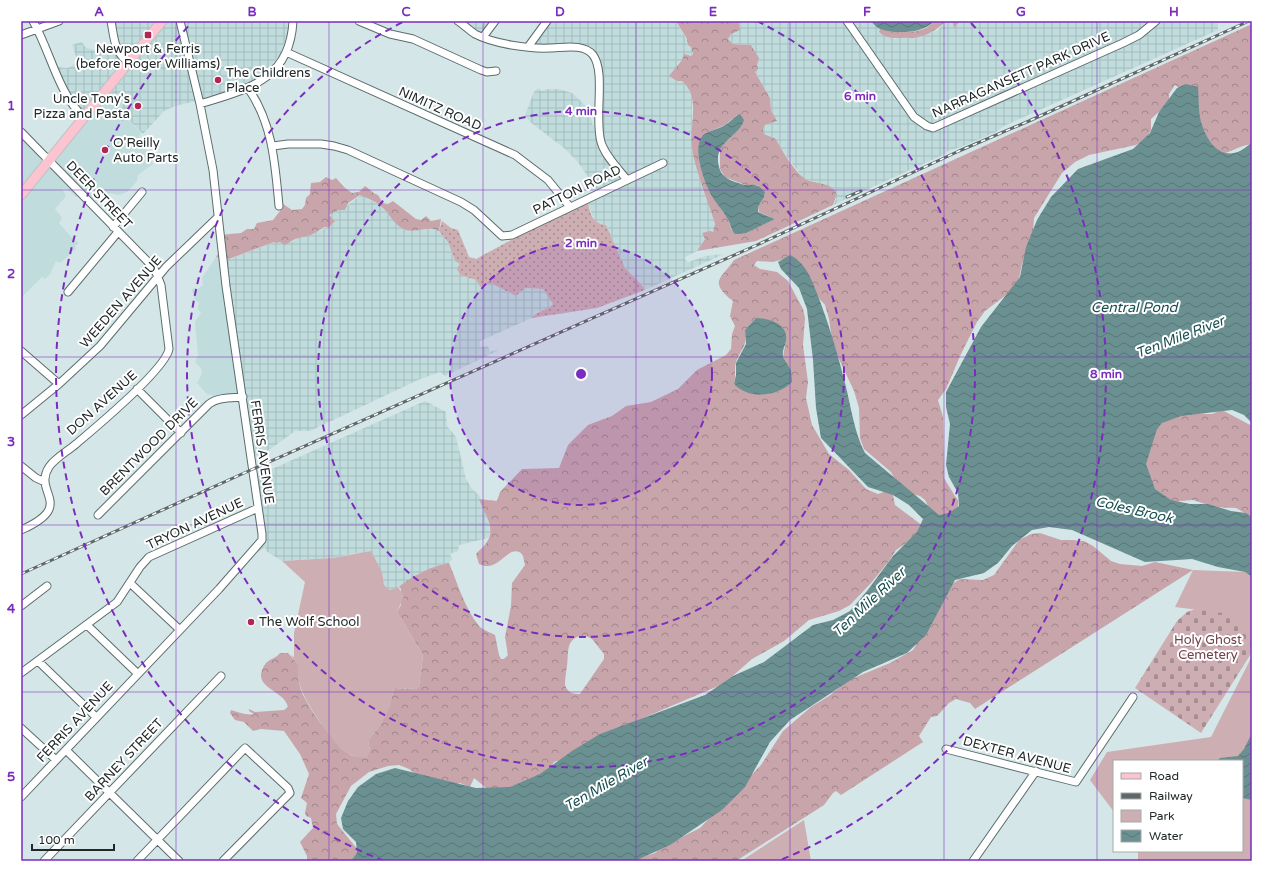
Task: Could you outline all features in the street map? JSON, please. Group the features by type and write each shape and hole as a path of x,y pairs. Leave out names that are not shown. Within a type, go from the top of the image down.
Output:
{"main road":[{"path":"21,196 162,21"}],"street":[{"path":"33,21 62,90 75,109 84,118"},
{"path":"21,35 59,21"},
{"path":"111,21 114,43 118,52 128,62"},
{"name":"FERRIS AVENUE","path":"21,797 260,545 262,534 218,217 213,170 200,104 180,21"},
{"path":"200,104 248,88 270,76 281,64 291,35 293,21"},
{"path":"359,21 390,34 413,39 481,70 487,72 496,71"},
{"path":"458,21 483,37 528,47 578,47 587,49 592,53 598,66 598,126 601,142 605,150 627,180"},
{"path":"483,37 495,21"},
{"path":"528,47 547,21"},
{"name":"NARRAGANSETT PARK DRIVE","path":"847,21 914,117 927,126 933,128 1139,35 1156,21"},
{"name":"NIMITZ ROAD","path":"286,52 514,155 548,180 570,207"},
{"path":"248,88 259,107 273,146 279,206"},
{"name":"DEER STREET","path":"21,132 154,268 158,276"},
{"name":"PATTON ROAD","path":"273,146 288,144 321,144 348,150 461,202 474,210 502,236 512,235 663,163"},
{"path":"68,292 142,192"},
{"name":"WEEDEN AVENUE","path":"21,415 59,384 104,342 158,276 218,217"},
{"name":"DON AVENUE","path":"45,482 48,468 53,462 110,416 166,357 169,349 161,284 158,276"},
{"path":"21,351 59,384"},
{"path":"137,389 181,433"},
{"name":"BRENTWOOD DRIVE","path":"98,515 214,401 243,397"},
{"path":"21,466 36,478 45,482 50,500 49,509 41,520 21,530"},
{"name":"TRYON AVENUE","path":"21,673 88,625 117,602 140,567 149,557 258,508"},
{"path":"130,583 179,629"},
{"path":"21,606 47,586"},
{"path":"88,625 137,673"},
{"path":"38,661 96,717"},
{"name":"BARNEY STREET","path":"44,861 221,676"},
{"name":"DEXTER AVENUE","path":"946,749 1076,782 1133,696"},
{"path":"21,728 56,760"},
{"path":"137,861 245,748 290,793 223,861"},
{"path":"66,750 180,861"},
{"path":"973,861 1036,771"}],"shaded area":[{"path":"111,21 288,21 288,32 281,53 267,71 251,84 214,97 175,106 164,111 143,134 104,96 83,118 57,73 61,71 56,67 68,68 78,62 72,45 82,42 85,47 95,51 98,47 102,49 115,47"},
{"path":"454,21 495,21 485,35 474,36"},
{"path":"550,21 676,21 693,51 691,56 683,57 678,63 674,78 677,81 682,81 687,85 692,97 692,150 715,224 713,232 702,233 705,239 697,251 685,257 685,259 688,262 706,256 724,254 645,290 625,268 606,225 597,224 594,221 587,199 598,193 597,190 578,162 564,148 530,122 525,115 534,92 538,88 541,91 548,89 559,89 572,93 588,108 593,126 598,125 599,88 593,56 583,50 530,47"},
{"path":"739,21 870,21 880,29 879,32 895,39 902,37 914,39 938,30 945,22 953,23 954,27 960,21 1213,21 1218,24 1218,30 1004,126 996,132 948,151 945,154 833,205 836,199 835,190 827,185 804,179 781,149 776,139 764,134 763,129 765,125 777,121 771,110 770,98 755,72 757,65 754,50 751,45 733,44 728,39 731,34 740,29"},
{"path":"104,96 141,133 139,136 153,164 138,175 137,181 127,192 119,195 110,193 105,197 101,194 87,203 80,195 76,197 70,191 62,188 66,196 55,209 62,218 59,223 71,237 79,243 75,246 76,249 60,263 56,261 50,274 45,279 42,277 21,298 21,134 48,161"},
{"path":"361,195 382,206 398,226 411,231 435,228 439,231 448,242 455,261 460,264 460,275 476,280 480,287 491,283 516,296 525,288 543,289 553,303 550,308 537,312 532,318 480,341 480,347 488,346 490,352 498,349 497,351 445,376 440,372 418,380 310,431 295,431 269,450 251,458 226,258 230,259 274,242 292,242 295,239 322,230 335,221 329,215 341,210"},
{"path":"216,257 226,258 241,399 216,402 212,395 207,394 197,383 202,371 195,362 198,355 195,322 201,313 198,309 199,302 195,300 192,291 193,288 198,289 203,285 202,278"},
{"path":"425,401 446,412 447,426 456,437 466,479 472,489 479,495 488,520 490,533 488,538 459,545 458,551 450,554 452,559 449,563 439,565 416,575 399,587 390,590 384,585 382,572 357,553 333,558 282,561 266,551 265,547 252,556 258,543 259,535 253,480 263,473"}],"green space":[{"path":"676,21 739,21 740,30 731,34 728,39 733,44 751,45 759,58 757,65 758,69 755,72 770,98 771,110 777,121 765,125 763,129 764,134 776,139 793,166 804,178 826,185 834,190 837,194 833,205 756,241 697,251 705,239 702,233 710,231 713,232 715,224 699,177 692,149 693,104 691,96 688,88 682,81 677,81 669,76 682,60 684,54 691,56 693,54 691,47 688,45 687,39","holes":["737,115 737,131 725,141 720,149 720,169 725,177 745,185 757,185 765,192 764,197 758,207 759,212 775,219 746,232 732,231 728,219 712,196 706,133 725,125"]},
{"path":"934,21 960,21 954,28 953,23 945,22 938,28 923,36 913,38 890,38 879,32 880,29 901,32 916,31 929,26"},
{"path":"1252,24 1252,144 1222,154 1211,155 1183,90 1175,85 1169,94 1169,103 1151,119 1151,130 1145,140 1136,145 1089,155 1075,162 1062,173 1034,218 1032,245 1022,264 1018,283 1010,292 985,311 977,322 946,389 938,400 943,417 944,478 958,501 958,507 944,518 931,512 925,500 920,496 901,491 891,472 864,449 860,438 859,408 854,391 833,346 829,319 825,305 784,259 773,262 757,261 754,265 760,269 777,272 788,281 803,309 805,318 803,345 808,382 806,398 812,425 829,454 849,470 866,489 878,494 889,490 893,495 895,505 923,526 915,537 896,550 871,583 850,605 839,611 809,620 784,641 752,659 728,680 716,687 643,718 564,759 554,762 543,780 491,792 474,778 470,787 460,783 450,786 418,776 409,769 399,765 388,766 369,772 351,786 336,814 337,824 358,850 358,861 307,861 307,856 300,842 313,828 311,818 306,816 305,813 307,803 301,798 309,774 300,754 284,731 261,729 253,731 244,722 235,720 230,713 231,710 246,714 254,714 249,711 249,709 255,712 284,710 288,707 285,701 269,688 261,678 262,671 266,663 280,653 288,653 300,666 300,687 308,704 331,736 339,745 353,756 359,756 370,751 368,740 378,728 385,716 394,688 416,689 419,686 423,655 397,612 401,605 401,589 399,587 409,579 422,572 443,564 449,563 469,611 479,626 495,635 499,655 501,659 504,659 508,655 505,637 511,606 512,583 525,565 523,556 521,553 516,551 511,552 492,565 486,566 479,564 476,554 487,542 490,526 479,499 497,501 500,492 522,469 559,468 568,445 588,425 612,416 626,406 651,402 678,389 697,370 726,355 731,349 732,334 735,326 730,316 733,301 721,289 719,280 734,260","holes":["756,318 786,340 783,357 791,370 769,394 751,393 734,384 735,364 745,344 745,330","586,636 592,639 604,654 604,659 580,694 577,694 569,691 566,688 565,683 570,644 575,638"]},
{"path":"326,177 332,180 336,178 352,193 359,192 365,186 378,195 383,203 388,204 393,201 416,219 421,220 426,216 431,221 441,219 439,231 435,229 415,231 406,230 395,223 380,205 360,195 348,203 345,210 338,210 329,215 335,221 329,227 325,227 311,235 295,239 285,245 280,242 274,242 229,259 216,257 218,254 221,254 219,235 241,233 247,229 254,229 257,223 273,220 280,211 280,202 292,210 302,209 305,205 306,198 310,194 311,183 320,182"},
{"path":"587,199 594,220 606,225 625,268 645,290 597,308 532,318 537,313 553,304 543,289 525,288 516,296 491,283 480,287 476,280 460,275 457,269 460,264 455,261 448,242 439,231 442,221 451,228 458,230 469,257 476,259"},
{"path":"1222,410 1252,426 1252,517 1236,508 1214,507 1193,500 1169,502 1152,494 1142,453 1157,423 1186,414 1212,414"},
{"path":"1040,533 1061,540 1084,541 1093,546 1111,561 1120,564 1142,566 1155,562 1193,570 975,709 970,703 956,699 949,703 937,716 931,717 919,736 923,742 841,795 836,791 824,805 736,861 631,861 655,853 662,847 700,828 761,765 783,731 811,707 829,696 849,680 890,663 913,650 952,584 960,579 983,580 994,575 1019,540 1031,534"},
{"path":"371,551 382,572 384,585 390,590 398,587 404,596 397,612 423,655 419,686 416,689 394,688 390,703 382,722 368,740 370,751 367,758 351,755 341,749 314,713 299,683 299,666 291,655 294,657 294,633 305,582 282,561 333,558"},
{"path":"1193,570 1245,572 1252,577 1252,631 1231,614 1175,607"},
{"name":"Holy Ghost Cemetery","path":"1201,607 1222,608 1252,625 1252,652 1201,733 1135,688 1177,621 1187,612"},
{"path":"1252,656 1252,861 1138,861 1138,852 1243,852 1243,760 1113,760 1113,811 1090,780 1107,752 1211,737"},
{"path":"804,820 811,861 741,861"}],"water":[{"path":"870,21 934,21 916,31 893,32 880,29"},
{"name":"Central Pond","path":"1186,84 1198,87 1199,111 1202,125 1206,134 1216,148 1222,152 1236,152 1244,149 1252,142 1252,423 1244,415 1232,410 1181,416 1162,423 1157,429 1146,464 1155,489 1171,500 1190,504 1208,504 1231,511 1246,513 1252,517 1252,577 1245,572 1218,567 1192,559 1145,562 1072,530 1049,527 1032,530 1012,546 998,563 984,573 955,580 926,635 907,653 863,672 790,720 770,742 745,787 722,810 670,845 635,861 351,861 357,853 356,842 343,829 341,818 348,801 358,787 376,774 395,768 476,788 510,787 540,774 572,751 600,734 705,695 733,676 764,662 813,625 833,620 850,611 893,556 917,532 923,519 909,505 893,495 868,487 821,438 816,408 813,360 807,309 799,288 781,269 778,262 790,255 806,269 812,281 834,342 855,428 865,453 939,515 949,513 959,506 958,493 949,477 946,465 950,424 946,407 946,392 981,327 1020,277 1026,247 1037,220 1051,197 1078,169 1133,149 1150,133 1159,112 1177,88"},
{"path":"740,114 744,120 741,126 726,141 719,153 718,161 720,170 724,176 738,183 759,186 765,192 764,197 758,207 758,212 775,219 746,233 735,234 724,213 713,198 707,185 701,168 698,151 703,135 722,127"},
{"path":"756,318 767,319 777,323 784,330 786,341 783,350 783,357 791,370 792,382 779,391 763,395 747,393 734,384 736,363 746,344 745,330"},
{"path":"1252,733 1252,800 1243,798 1243,760 1218,760 1220,758 1238,756 1244,749"}],"railway":[{"path":"21,574 757,245 959,151 1029,121 1249,21"},
{"path":"847,197 861,191"}],"place":[{"name":"Newport & Ferris (before Roger Williams)","path":"148,35"},
{"name":"The Childrens Place","path":"218,80"},
{"name":"Uncle Tony's Pizza and Pasta","path":"138,106"},
{"name":"O'Reilly Auto Parts","path":"105,150"},
{"name":"The Wolf School","path":"251,622"}],"water label":[{"name":"Ten Mile River","path":"1180,337"},
{"name":"Coles Brook","path":"1134,510"},
{"name":"Ten Mile River","path":"869,602"},
{"name":"Ten Mile River","path":"606,784"}]}
